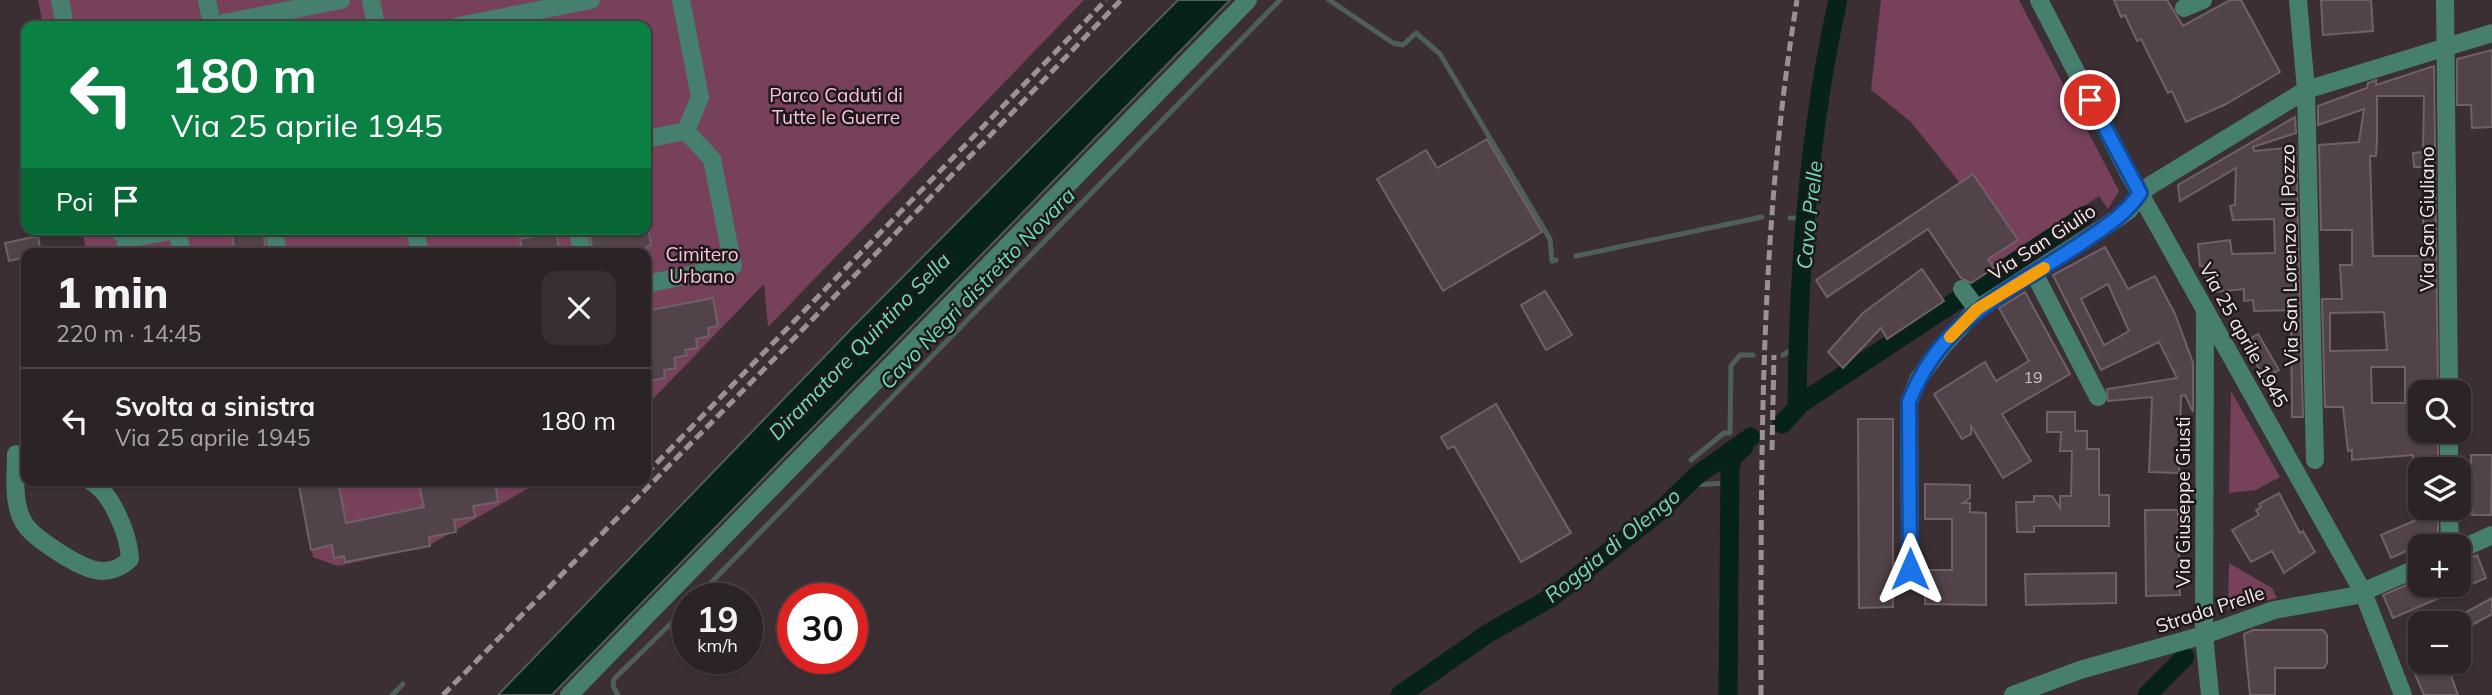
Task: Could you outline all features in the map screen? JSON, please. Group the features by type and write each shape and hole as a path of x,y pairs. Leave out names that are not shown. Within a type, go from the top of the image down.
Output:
{"street":[{"path":"60,0 64,21"},
{"path":"207,0 209,21"},
{"path":"235,21 341,0"},
{"path":"370,0 375,21"},
{"path":"519,20 539,18 591,0"},
{"path":"681,0 700,96 686,131"},
{"path":"569,695 1248,0"},
{"name":"Via 25 aprile 1945","path":"2039,0 2129,174 2363,592 2403,695"},
{"path":"2184,8 2203,0"},
{"name":"Via San Lorenzo al Pozzo","path":"2298,0 2306,90 2315,460"},
{"name":"Via San Giuliano","path":"2445,0 2449,380"},
{"name":"Via San Giulio","path":"1910,569 1909,402 1919,378 1942,347 1969,299 2035,275 2129,210 2140,193 2306,90 2492,33"},
{"path":"651,138 686,131"},
{"path":"651,283 733,266 712,159 686,131"},
{"path":"123,241 150,235"},
{"path":"2035,275 2098,397"},
{"name":"Via Giuseppe Giusti","path":"2205,309 2204,635 2210,695"},
{"path":"14,453 16,500 24,523 42,541 94,570 121,568 130,559 129,546 112,501 99,486"},
{"path":"2471,545 2492,535"},
{"name":"Strada Prelle","path":"2013,695 2080,670 2204,635 2274,610 2363,592 2408,572"}],"green space":[{"path":"38,0 1084,0 768,327 764,284 651,401 651,248 86,248 83,235 651,235 651,21 42,21"},
{"path":"1881,0 2019,0 2119,191 2108,209 2099,196 1994,268 1988,259 2017,239 1974,175 1960,183 1910,121 1871,90"},
{"path":"2231,391 2280,477 2256,490 2229,493"},
{"path":"299,486 532,486 428,546 338,566 313,557"},
{"path":"2229,563 2272,588 2277,598 2228,609"}],"water":[{"name":"Diramatore Quintino Sella","path":"1178,0 1230,0 552,695 498,695 854,326"}],"building":[{"path":"2114,0 2167,0 2183,26 2230,0 2241,0 2280,72 2226,104 2186,122 2172,91 2168,93 2141,39 2137,41 2125,15 2121,17"},
{"path":"2321,0 2371,0 2373,31 2323,35"},
{"path":"2492,50 2492,127 2472,128 2471,105 2457,105 2457,59"},
{"path":"2434,66 2438,380 2408,380 2408,443 2438,443 2438,457 2413,455 2352,460 2352,450 2348,451 2343,407 2325,407 2322,299 2342,299 2340,265 2352,265 2352,230 2321,230 2319,145 2359,142 2364,109 2318,125 2318,106 2367,88 2368,83 2376,80 2376,85","holes":["2377,96 2424,96 2423,152 2413,153 2414,167 2425,167 2422,256 2373,256 2370,156 2376,156","2384,312 2387,350 2330,351 2330,313","2371,367 2405,367 2405,403 2372,403"]},
{"path":"2295,117 2296,133 2253,147 2254,151 2296,147 2300,310 2254,311 2253,300 2244,301 2244,289 2214,292 2212,276 2206,277 2205,266 2200,266 2198,244 2230,240 2232,254 2275,253 2274,219 2233,220 2230,206 2235,205 2236,168 2180,201 2178,185"},
{"path":"1487,139 1542,232 1443,291 1377,179 1426,150 1437,168"},
{"path":"1973,174 2018,240 1988,259 1994,268 1971,283 1961,278 1928,229 1827,297 1816,280"},
{"path":"232,235 264,235 265,248 234,248"},
{"path":"557,235 559,248 522,248 520,239"},
{"path":"590,235 649,235 651,244 646,248 592,248"},
{"path":"38,236 40,248 21,248 21,258 9,261 5,243"},
{"path":"2105,247 2128,289 2155,276 2175,314 2193,363 2193,412 2185,395 2181,396 2179,473 2149,472 2152,397 2108,401 2107,389 2177,378 2159,342 2101,370 2053,275","holes":["2108,284 2129,331 2104,345 2081,299"]},
{"path":"1922,269 1944,301 1887,339 1881,328 1843,368 1828,352 1863,313"},
{"path":"1545,291 1572,335 1546,350 1521,305"},
{"path":"2025,292 2070,374 2002,414 2031,461 2003,478 1971,426 1971,434 1962,439 1934,394 1985,362 1996,381 2029,361 1999,308"},
{"path":"713,298 718,326 708,328 709,336 696,339 697,348 685,350 687,355 674,358 676,368 664,370 665,378 651,381 651,310"},
{"path":"2300,310 2303,417 2292,417 2291,315"},
{"path":"2258,334 2279,370 2264,378 2244,342"},
{"path":"1496,404 1571,533 1521,562 1454,446 1448,449 1441,437"},
{"path":"2047,412 2075,412 2075,431 2087,431 2087,449 2099,449 2099,495 2109,495 2109,526 2034,526 2034,532 2017,532 2016,502 2034,502 2034,496 2052,496 2060,508 2060,496 2071,496 2072,451 2060,451 2061,432 2047,432"},
{"path":"1858,419 1893,419 1893,607 1859,608"},
{"path":"2471,455 2492,455 2491,515 2472,515"},
{"path":"1925,484 1970,485 1970,498 1963,503 1970,503 1970,512 1986,513 1986,605 1925,604 1925,570 1952,570 1952,519 1925,519"},
{"path":"299,486 339,486 346,523 424,507 419,486 496,486 498,502 473,506 475,517 454,520 456,532 429,537 430,546 345,562 344,556 334,558 332,545 311,550"},
{"path":"2279,493 2300,533 2303,531 2315,552 2284,573 2272,551 2251,562 2232,530 2259,515 2256,510 2261,507 2259,504"},
{"path":"2145,510 2178,510 2180,595 2146,596"},
{"path":"2416,520 2438,520 2438,534 2408,534 2408,550 2391,558 2381,535"},
{"path":"2477,555 2486,578 2471,584 2471,558"},
{"path":"2116,573 2116,603 2026,605 2025,574"},
{"path":"2408,584 2408,597 2442,597 2393,618 2383,595"},
{"path":"2492,598 2492,614 2471,625 2471,611 2468,611"},
{"path":"2253,630 2323,630 2327,635 2327,663 2324,668 2275,668 2275,695 2250,695 2244,634"},
{"path":"2415,674 2450,674 2458,695 2424,695"}],"waterway":[{"name":"Cavo Negri distretto Novara","path":"711,583 1280,0"},
{"name":"Cavo Negri distretto Novara","path":"1329,0 1393,43 1403,45 1416,33 1440,54 1550,239 1552,261 1556,260"},
{"name":"Cavo Prelle","path":"1782,424 1797,408 1803,254 1812,152 1838,0"},
{"name":"Roggia di Olengo","path":"1803,402 2086,215"},
{"name":"Cavo Negri distretto Novara","path":"1576,256 1762,217"},
{"name":"Cavo Negri distretto Novara","path":"1790,218 1805,218"},
{"path":"1783,355 1798,346"},
{"path":"1691,460 1724,433 1730,433 1731,366 1740,355 1753,355"},
{"name":"Roggia di Olengo","path":"1400,695 1487,634 1552,597 1661,510 1696,476 1751,437"},
{"name":"Cavo Prelle","path":"1728,695 1730,468 1733,457 1744,447"},
{"path":"1688,485 1730,483"},
{"name":"Cavo Negri distretto Novara","path":"618,695 613,686 614,679 672,623"},
{"path":"2147,695 2185,657"},
{"path":"392,695 403,684"}],"railway":[{"path":"651,469 1106,0"},
{"path":"651,484 1121,0"},
{"path":"1761,695 1762,434 1769,260 1775,173 1797,0"},
{"path":"1772,450 1774,355"},
{"path":"443,695 649,486"}],"slow traffic":[{"path":"1950,337 1977,309 2044,268"}],"route":[{"path":"1910,569 1909,402 1919,378 1942,347 1977,309 2005,290 2035,275 2129,210 2140,193 2090,100"}],"park label":[{"name":"Parco Caduti di Tutte le Guerre","path":"836,106"},
{"name":"Cimitero Urbano","path":"702,265"}]}
